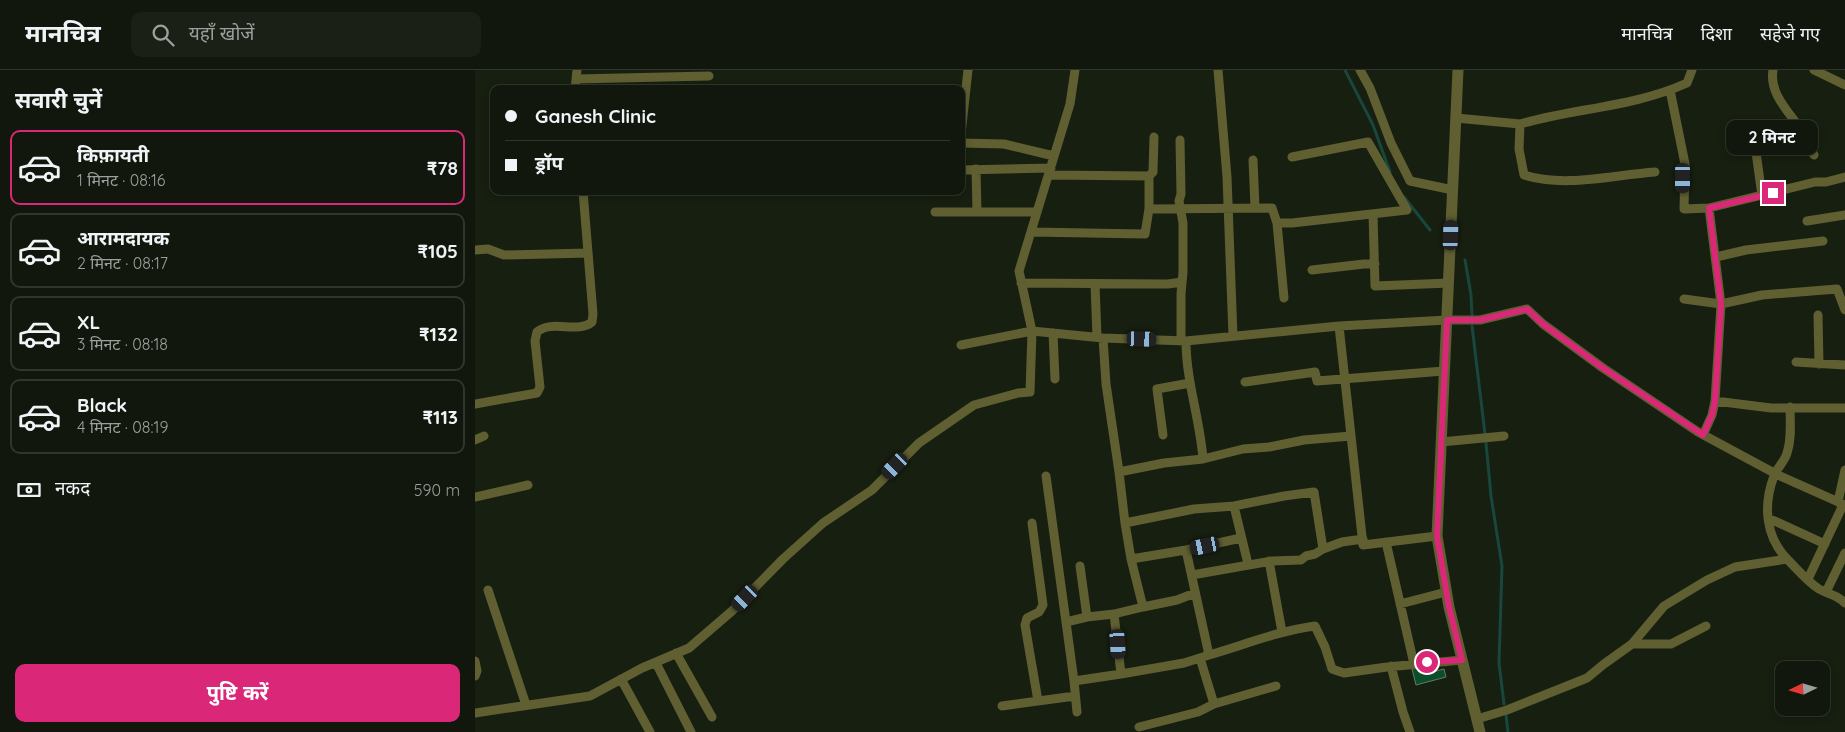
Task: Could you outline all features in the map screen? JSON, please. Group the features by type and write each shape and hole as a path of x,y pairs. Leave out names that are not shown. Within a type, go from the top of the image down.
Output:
{"street":[{"path":"965,97 968,70"},
{"path":"475,713 590,696 689,648 732,612 783,559 823,523 872,490 919,443 974,405 1018,393 1030,392 1032,331 1019,271 1070,104 1075,70"},
{"path":"1219,70 1231,261 1233,336"},
{"path":"1360,70 1370,88 1391,143 1410,182 1453,190"},
{"path":"1458,70 1437,536 1446,592 1480,732"},
{"path":"1456,118 1520,124 1547,116 1637,100 1670,90 1687,83 1692,70"},
{"path":"1773,70 1771,78 1774,88 1814,155"},
{"path":"1814,70 1845,85"},
{"path":"576,74 709,76"},
{"path":"1670,90 1685,164 1683,210 1709,208 1815,182 1826,182 1845,177"},
{"path":"1520,124 1519,149 1524,175 1538,179 1561,180 1655,172"},
{"path":"1031,232 1145,234 1149,209 1149,176 1153,172 1155,137"},
{"path":"1180,140 1180,209 1183,223 1183,341 1201,434 1203,459"},
{"path":"1277,223 1407,210 1368,142 1292,157"},
{"path":"965,143 1004,144 1054,156"},
{"path":"1756,152 1762,196"},
{"path":"1253,160 1255,208"},
{"path":"976,169 977,212"},
{"path":"965,170 1050,171 1149,176"},
{"path":"475,404 537,393 540,387 535,341 537,332 547,327 587,325 592,322 589,253 583,195"},
{"path":"1149,209 1272,208 1277,223 1284,298"},
{"path":"1703,435 1712,415 1715,401 1721,304 1709,208"},
{"path":"935,212 1037,212"},
{"path":"1373,214 1375,286 1449,283"},
{"path":"1807,221 1845,215"},
{"path":"1716,257 1746,250 1823,242"},
{"path":"475,250 487,249 504,255 589,253"},
{"path":"1312,270 1375,264"},
{"path":"1021,283 1168,284 1182,282"},
{"path":"1095,284 1100,337 1125,523 1143,607"},
{"path":"1684,299 1721,304 1762,295 1837,289 1844,303"},
{"path":"961,345 1032,331 1183,341 1339,326 1480,320 1527,309 1543,324 1603,368 1703,435 1775,474 1842,504"},
{"path":"1818,315 1819,364"},
{"path":"1339,326 1363,545 1437,536"},
{"path":"1053,333 1055,379"},
{"path":"1796,362 1845,365"},
{"path":"1245,382 1315,372 1317,382 1444,371"},
{"path":"1163,435 1157,389 1190,383"},
{"path":"1715,401 1771,408 1845,408"},
{"path":"1790,407 1790,437 1787,454 1775,474 1768,493 1768,524 1779,549 1787,559 1818,588 1837,596 1845,603"},
{"path":"1119,472 1164,463 1203,459 1243,449 1269,447 1304,440 1351,436"},
{"path":"1441,442 1503,436"},
{"path":"1808,579 1842,504 1845,470"},
{"path":"1046,476 1077,712"},
{"path":"475,498 528,486"},
{"path":"1125,523 1194,509 1234,506 1314,492 1323,549"},
{"path":"1234,506 1248,564"},
{"path":"1768,518 1825,544"},
{"path":"1032,524 1043,605 1039,612 1027,618 1025,625 1038,701"},
{"path":"1131,558 1186,550 1241,538"},
{"path":"1192,575 1269,561 1301,560 1306,556 1342,542 1363,539"},
{"path":"1386,542 1414,664"},
{"path":"1186,550 1209,655"},
{"path":"1826,592 1841,571 1845,553"},
{"path":"1477,719 1507,710 1587,678 1632,644 1664,606 1707,580 1735,567 1787,559"},
{"path":"1269,561 1282,632"},
{"path":"1080,566 1087,617"},
{"path":"488,590 526,706"},
{"path":"1400,604 1446,592"},
{"path":"1066,622 1177,600 1195,593"},
{"path":"1114,614 1121,674"},
{"path":"1074,680 1155,669 1243,646 1282,632 1315,626 1325,646 1332,669 1343,674 1391,666 1462,660"},
{"path":"1632,644 1671,644 1706,626"},
{"path":"676,653 712,717"},
{"path":"1199,658 1214,704"},
{"path":"475,661 477,672 475,676"},
{"path":"655,663 691,732"},
{"path":"1391,666 1410,732"},
{"path":"621,680 651,732"},
{"path":"1139,727 1198,712 1214,704 1276,686"},
{"path":"1002,706 1075,696"}],"building":[{"path":"1430,665 1432,672 1444,669 1446,677 1416,685 1412,669"}],"waterway":[{"path":"1345,70 1373,125 1390,172"},
{"path":"1404,197 1430,230"},
{"path":"1465,260 1471,295 1472,315"},
{"path":"1472,326 1485,434"},
{"path":"1486,443 1491,496 1502,566 1499,663 1504,704"},
{"path":"1506,715 1508,732"}],"route":[{"path":"1427,662 1462,660 1449,607 1437,536 1447,320 1480,320 1527,309 1543,324 1572,343 1603,368 1703,435 1712,415 1715,401 1721,304 1709,208 1773,193"}]}
